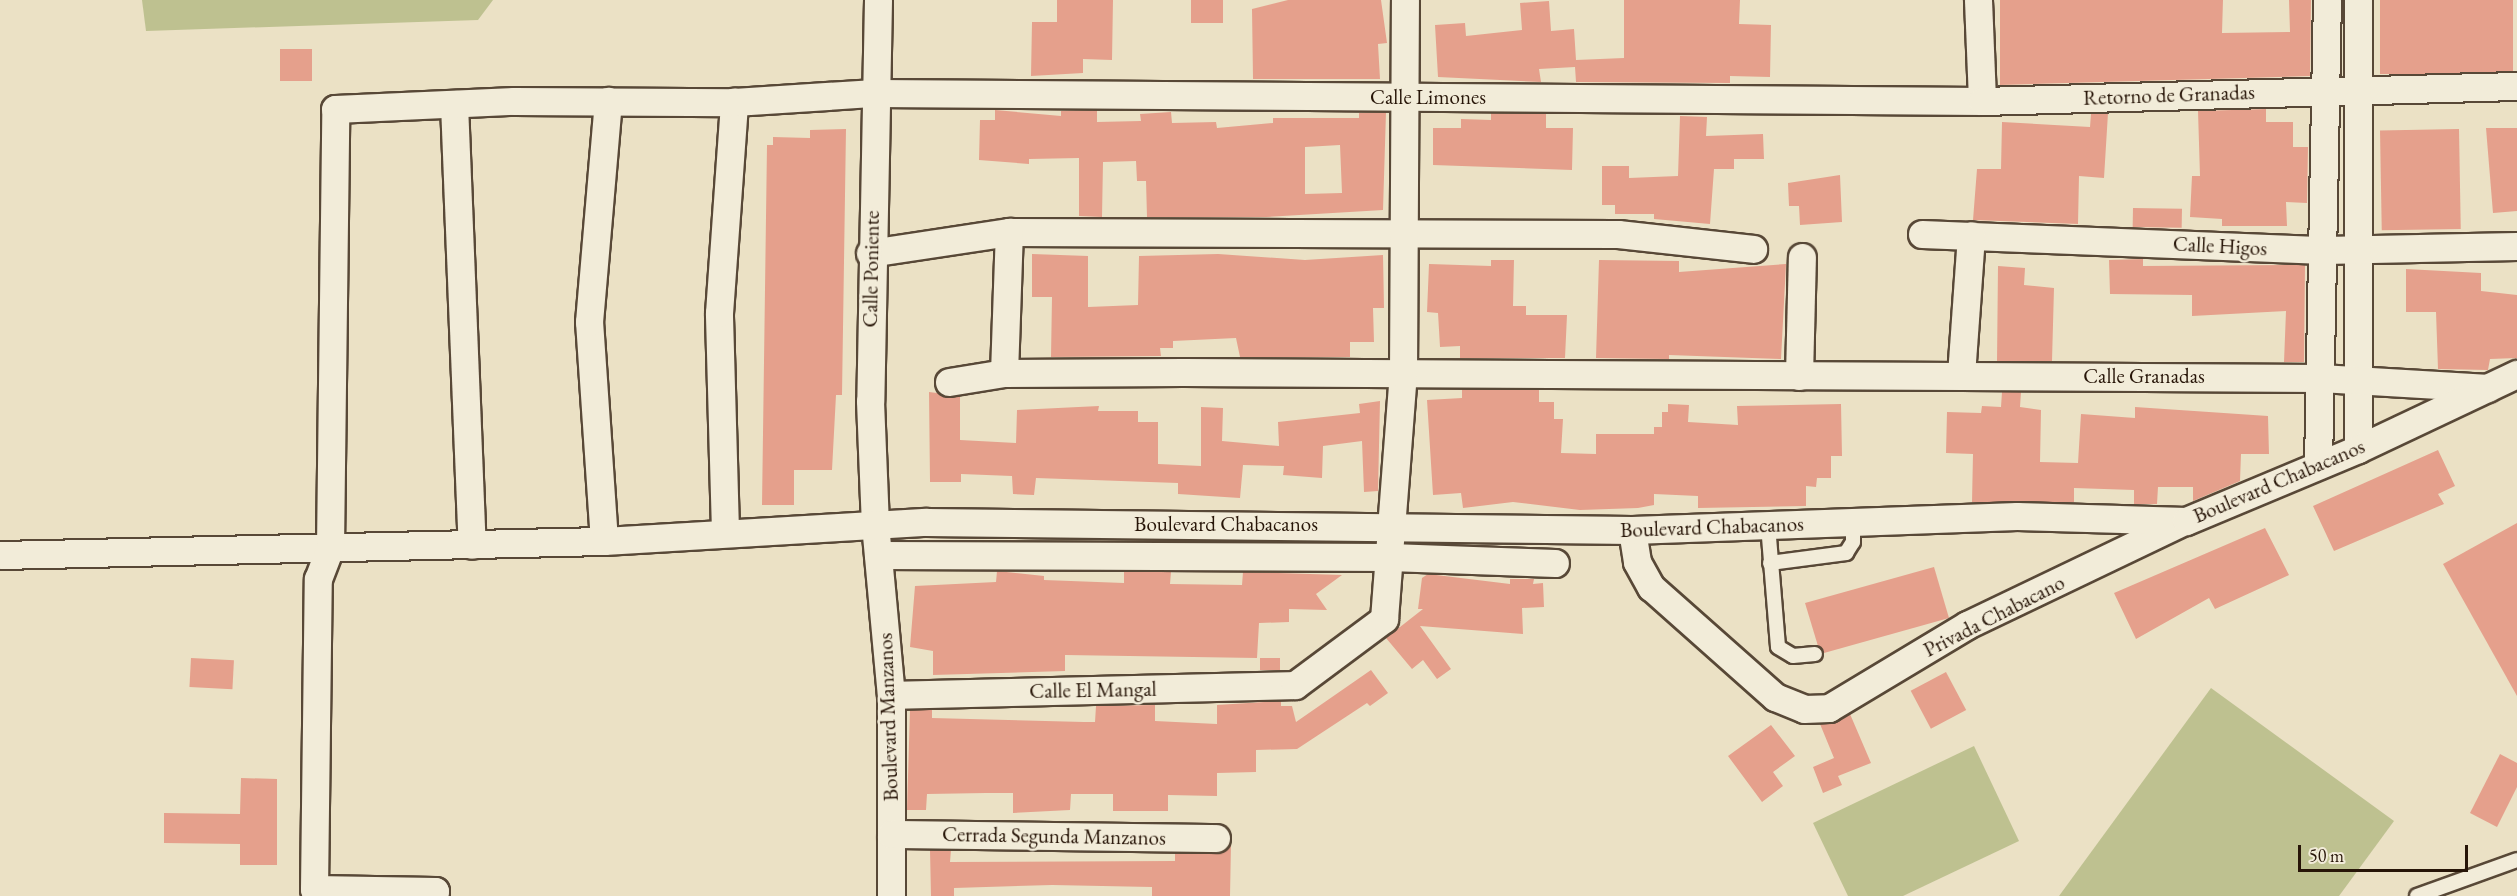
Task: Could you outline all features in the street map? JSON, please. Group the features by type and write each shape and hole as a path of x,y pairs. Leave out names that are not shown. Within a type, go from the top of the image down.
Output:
{"street":[{"name":"Calle Poniente","path":"877,539 870,253 878,0"},
{"path":"1390,557 1403,374 1406,235 1405,0"},
{"path":"1978,0 1982,101"},
{"path":"2318,465 2324,250 2327,0"},
{"path":"2358,0 2358,449"},
{"name":"Retorno de Granadas","path":"1982,101 2517,86"},
{"name":"Calle Limones","path":"330,548 335,109 608,101 734,102 875,93 1982,101"},
{"path":"604,541 589,322 608,101"},
{"path":"724,531 719,313 734,102"},
{"path":"454,104 472,545"},
{"path":"1004,373 1009,231"},
{"path":"870,253 1009,231 1406,235 1618,234 1753,249"},
{"name":"Calle Higos","path":"1922,234 2324,250 2517,246"},
{"path":"1961,375 1971,235"},
{"path":"949,382 1004,373 1799,376 1802,257"},
{"name":"Boulevard Chabacanos","path":"877,539 1392,525 1632,530 2017,516 2186,521 2358,449 2517,374"},
{"name":"Calle Granadas","path":"1799,376 2321,378 2490,388"},
{"name":"Privada Chabacano","path":"1632,530 1636,562 1650,586 1776,697 1804,710 1829,708 1968,625 2186,521"},
{"path":"0,555 604,541 724,531 877,539"},
{"name":"Boulevard Chabacanos","path":"877,539 1555,563"},
{"name":"Boulevard Manzanos","path":"877,539 891,695 891,896"},
{"path":"330,548 318,579 314,889 435,891 434,896"},
{"name":"Calle El Mangal","path":"891,695 1295,685 1384,619 1390,557"},
{"name":"Cerrada Segunda Manzanos","path":"891,834 1216,838"}],"lane":[{"path":"1770,563 1846,553 1853,542 1853,522"},
{"path":"1768,525 1778,647 1793,656 1815,654"},
{"path":"2417,896 2517,861"}],"green space":[{"path":"142,0 493,0 478,20 146,31"},
{"path":"2211,688 2394,821 2339,896 2059,896"},
{"path":"1974,746 2019,841 1903,896 1848,896 1813,823"}],"building":[{"path":"1057,0 1113,0 1112,60 1083,59 1083,73 1031,76 1032,22 1057,22"},
{"path":"1191,0 1223,0 1223,23 1191,23"},
{"path":"1288,0 1381,0 1387,43 1378,44 1380,79 1253,79 1252,9"},
{"path":"1624,0 1740,0 1739,24 1771,25 1770,77 1730,76 1730,83 1576,82 1575,67 1539,69 1541,82 1438,77 1435,25 1465,23 1466,36 1522,30 1520,3 1549,1 1551,31 1574,29 1576,60 1624,58"},
{"path":"2000,0 2223,0 2222,33 2290,32 2289,0 2311,0 2310,76 2000,85"},
{"path":"2380,0 2513,0 2513,74 2380,74"},
{"path":"280,49 312,49 312,81 280,81"},
{"path":"2266,109 2266,122 2293,122 2293,147 2308,147 2307,203 2286,202 2287,226 2222,226 2222,219 2190,217 2192,176 2200,176 2198,111"},
{"path":"995,110 1061,116 1061,111 1097,110 1097,122 1141,121 1140,114 1171,112 1172,123 1216,122 1217,128 1273,123 1273,118 1359,118 1359,113 1386,112 1383,210 1266,217 1147,217 1146,181 1137,181 1136,161 1103,162 1102,217 1079,216 1079,158 1029,159 1029,164 979,160 980,120 995,120","holes":["1340,145 1342,193 1305,194 1305,147"]},
{"path":"1491,113 1546,114 1546,128 1573,128 1572,170 1433,165 1433,128 1461,128 1461,119 1491,120"},
{"path":"2108,113 2104,178 2079,176 2078,224 1973,220 1977,169 2001,169 2002,122 2090,127 2091,114"},
{"path":"1680,116 1707,117 1706,136 1763,134 1764,159 1734,159 1734,169 1714,169 1710,224 1654,219 1654,214 1615,214 1615,205 1602,205 1602,166 1629,166 1629,178 1678,176"},
{"path":"2486,128 2517,128 2517,211 2493,213"},
{"path":"846,129 842,395 836,395 832,470 794,470 794,505 762,505 767,145 773,145 773,137 810,138 810,130"},
{"path":"2459,129 2461,229 2382,230 2380,130"},
{"path":"1840,175 1842,222 1800,225 1799,206 1789,206 1788,183"},
{"path":"2133,208 2182,209 2182,228 2133,227"},
{"path":"1032,254 1088,256 1088,307 1138,305 1139,256 1218,254 1305,260 1383,255 1384,308 1373,308 1374,342 1350,342 1350,357 1240,357 1236,338 1173,341 1173,348 1160,348 1161,356 1051,357 1052,297 1032,297"},
{"path":"2143,259 2143,266 2305,265 2304,362 2284,362 2286,311 2192,316 2192,295 2110,294 2109,260"},
{"path":"1491,260 1514,260 1513,306 1526,306 1526,315 1567,315 1565,358 1460,358 1460,346 1440,347 1438,313 1427,312 1429,264 1491,266"},
{"path":"1599,260 1679,261 1679,272 1786,264 1781,359 1669,355 1669,359 1596,358"},
{"path":"1998,266 2025,268 2024,285 2054,288 2052,361 1997,361"},
{"path":"2406,269 2481,273 2481,291 2517,295 2517,358 2490,359 2488,370 2438,369 2436,312 2406,312"},
{"path":"1462,389 1539,390 1539,402 1554,402 1554,419 1563,419 1561,453 1596,454 1596,434 1654,434 1654,427 1662,427 1662,412 1668,412 1668,404 1689,405 1688,422 1738,425 1737,406 1841,404 1842,456 1831,456 1831,478 1817,478 1816,487 1806,486 1806,506 1698,508 1698,496 1654,494 1654,505 1638,508 1580,510 1513,502 1463,508 1461,493 1433,495 1427,400 1462,398"},
{"path":"929,392 960,396 960,440 1016,443 1017,410 1099,406 1098,411 1138,411 1138,422 1158,422 1158,464 1201,466 1201,407 1223,408 1222,441 1279,446 1278,422 1360,413 1359,404 1380,401 1378,491 1364,492 1362,441 1323,446 1322,478 1283,475 1284,466 1243,465 1240,498 1178,494 1178,483 1036,478 1034,495 1013,494 1012,476 961,474 961,482 930,482"},
{"path":"2002,392 2021,392 2020,407 2041,410 2040,462 2078,463 2081,414 2135,418 2135,407 2268,416 2269,454 2241,454 2240,481 2193,501 2193,487 2158,487 2157,504 2134,504 2134,490 2074,488 2074,502 1972,502 1973,454 1946,453 1947,412 1981,413 1982,406 2001,407"},
{"path":"2438,450 2455,486 2438,494 2444,504 2334,551 2313,506"},
{"path":"2517,523 2517,696 2443,564"},
{"path":"2265,528 2289,575 2215,609 2209,598 2136,639 2114,593"},
{"path":"1934,567 1949,618 1824,653 1818,646 1805,603"},
{"path":"997,571 1044,576 1044,580 1124,583 1124,572 1171,572 1170,584 1242,585 1243,572 1342,575 1316,594 1327,610 1289,609 1289,622 1259,623 1257,658 1065,655 1065,671 933,675 933,651 910,647 915,586 996,582"},
{"path":"1428,574 1510,584 1510,579 1534,579 1533,584 1543,583 1544,607 1522,608 1523,634 1420,626 1451,669 1437,679 1423,660 1412,669 1386,638 1423,609 1418,609 1422,578"},
{"path":"191,658 234,660 232,689 189,687"},
{"path":"1260,658 1280,658 1280,670 1260,670"},
{"path":"1371,670 1388,693 1370,706 1367,703 1297,749 1256,750 1256,772 1217,773 1217,796 1168,795 1168,811 1113,811 1113,794 1071,794 1070,810 1013,813 1013,793 927,794 926,810 907,810 910,710 932,710 932,718 1095,722 1096,706 1155,705 1155,721 1217,724 1217,705 1281,701 1281,706 1292,706 1296,722"},
{"path":"1946,672 1966,710 1931,729 1911,691"},
{"path":"1850,714 1871,763 1838,776 1842,785 1823,793 1813,767 1834,758 1820,724"},
{"path":"1771,725 1795,756 1773,772 1783,786 1762,802 1728,756"},
{"path":"2500,754 2517,763 2517,787 2497,827 2470,813"},
{"path":"241,778 277,779 277,865 240,865 240,844 164,843 164,813 240,814"},
{"path":"1231,844 1230,896 1152,896 1152,887 1052,885 954,888 954,896 931,896 930,850 951,850 950,862 1175,861 1175,853 1216,854"}]}
